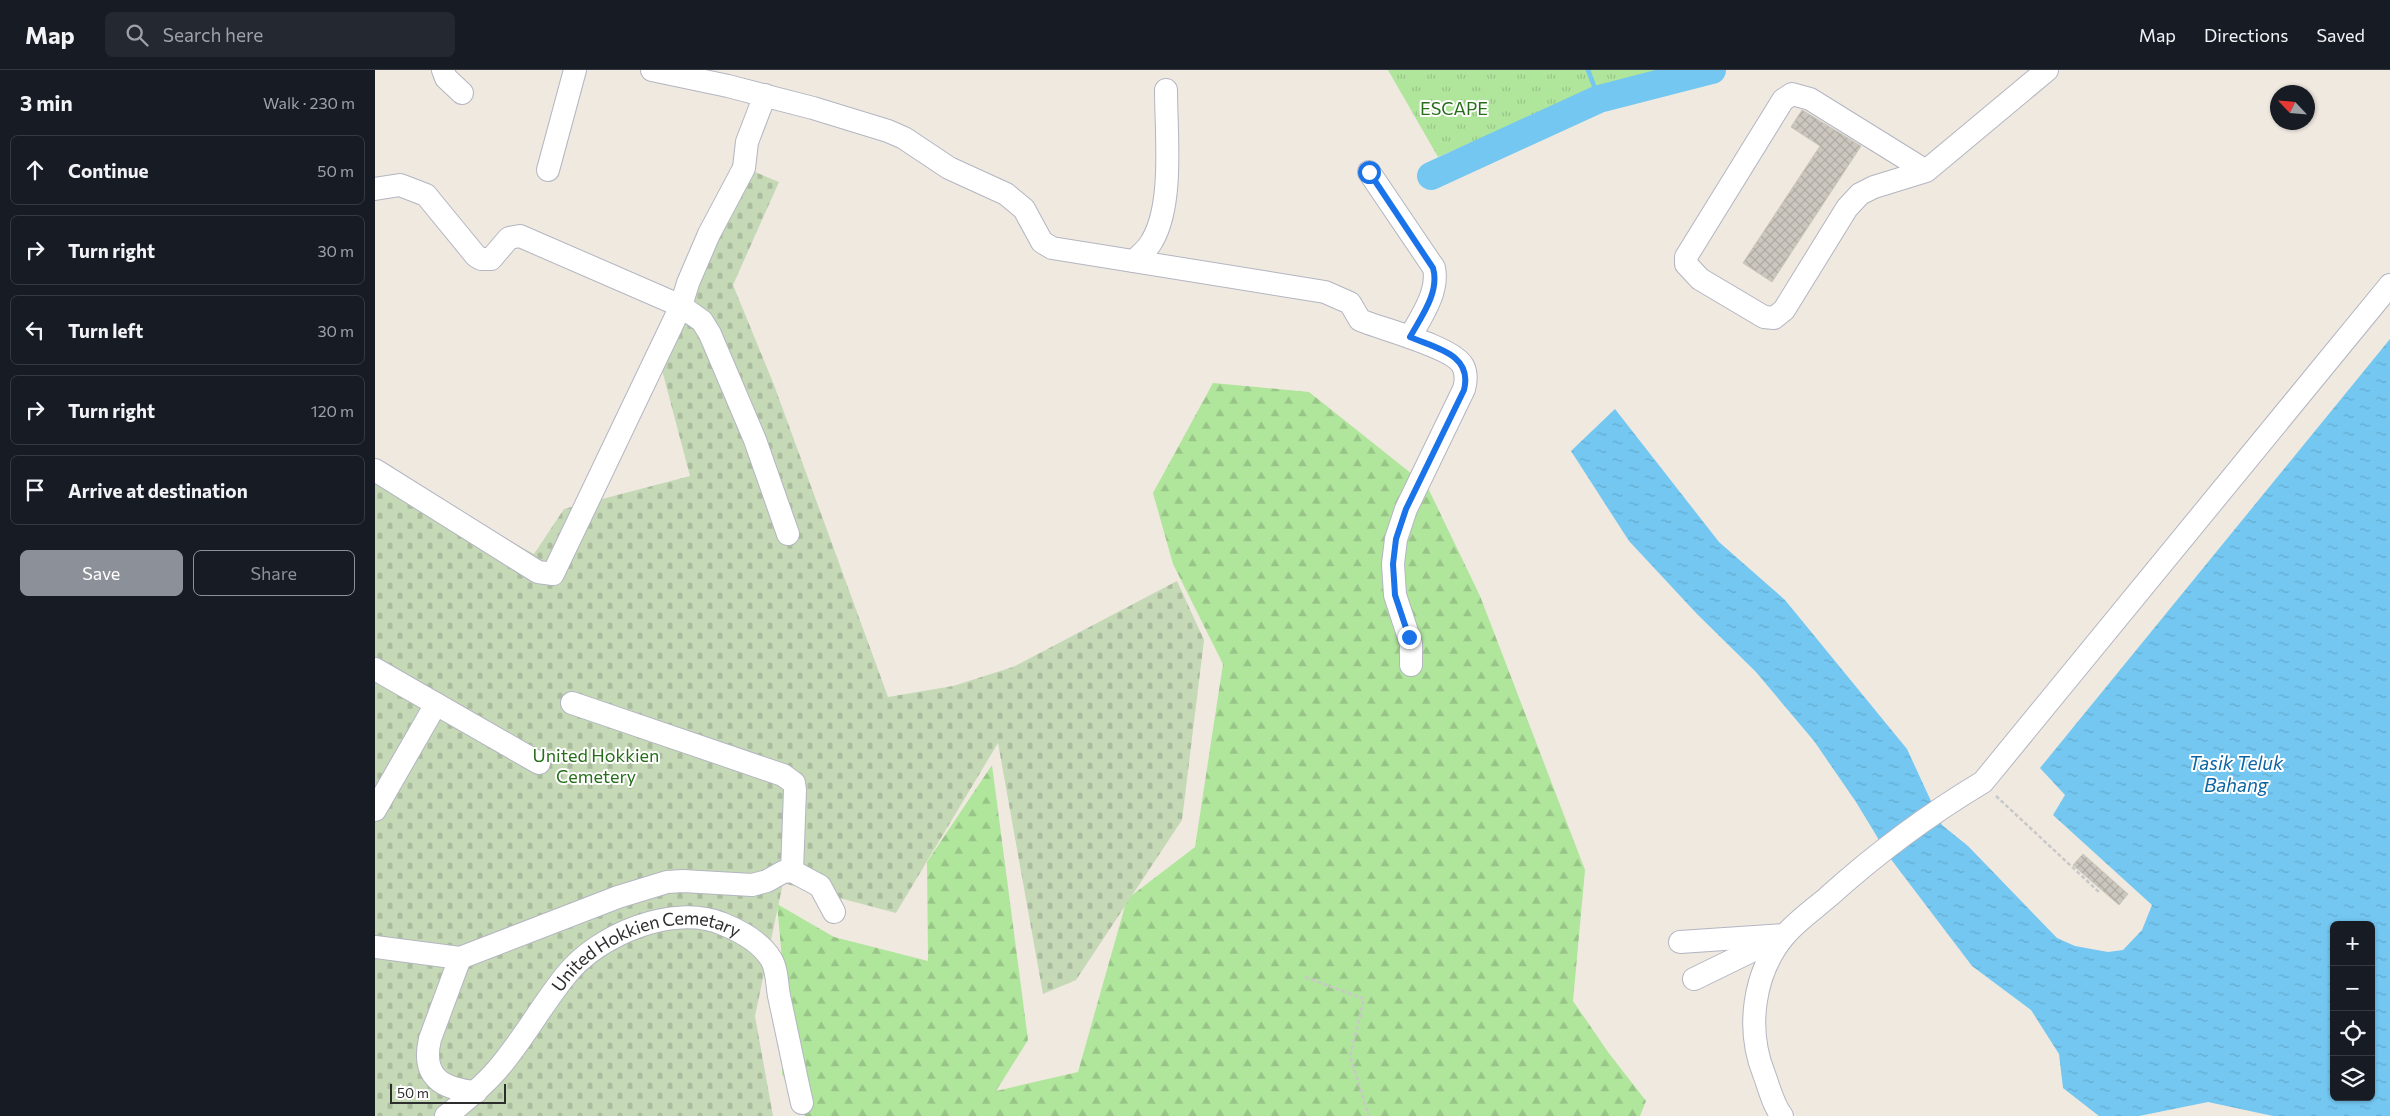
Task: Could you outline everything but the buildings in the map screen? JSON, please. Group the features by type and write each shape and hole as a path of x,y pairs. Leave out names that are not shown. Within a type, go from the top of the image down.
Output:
{"street":[{"path":"443,70 446,78 462,93"},
{"path":"548,170 575,70"},
{"path":"652,70 734,78 765,95 888,131 904,138 943,165 996,188 1024,209 1042,242 1047,246 1325,292 1350,303 1360,320 1410,337 1457,359 1463,366 1466,381 1406,509 1396,539 1393,564 1395,595 1411,644 1411,665"},
{"path":"1926,171 1810,99 1792,94 1783,100 1686,257 1686,264 1700,279 1764,317 1774,318 1784,310 1847,208 1860,194 1874,187 1926,171 2047,70"},
{"path":"1134,261 1151,242 1161,219 1165,202 1167,90"},
{"path":"375,470 537,572 553,574 681,306 688,283 706,242 743,168 747,142 765,95"},
{"path":"1369,172 1433,268 1435,274 1431,297 1410,337"},
{"path":"375,189 400,185 426,195 476,256 481,259 491,259 509,238 520,236 681,306 702,321 710,334 755,440 788,534"},
{"path":"1694,979 1785,935 1877,853 1940,808 1983,782 2390,284"},
{"path":"375,669 539,763"},
{"path":"572,703 783,775 790,780 795,790 792,871"},
{"path":"375,810 436,704"},
{"path":"375,947 460,958 501,944 608,900 667,882 683,881 752,885 767,881 783,872 792,871 820,886 834,912"},
{"name":"United Hokkien Cemetary","path":"446,1116 476,1092 497,1070 528,1031 566,975 584,957 623,934 651,922 667,918 698,917 715,920 751,938 772,959 802,1103"},
{"path":"1680,942 1785,935"},
{"path":"1782,1116 1760,1063 1755,1040 1754,1012 1759,987 1767,964 1785,935"},
{"path":"460,958 430,1039 427,1050 428,1062 437,1079 444,1085 455,1090 476,1092"}],"path":[{"path":"1983,782 2008,809 2100,893"},
{"path":"1305,977 1364,999 1350,1056 1369,1116"}],"green space":[{"name":"ESCAPE","path":"1388,70 1664,70 1609,83 1438,157"},
{"name":"United Hokkien Cemetery","path":"733,163 779,182 733,285 774,385 888,697 953,686 1013,667 1177,581 1204,640 1182,820 1076,980 1043,994 998,743 896,913 783,883 755,1016 773,1116 375,1116 375,468 534,554 564,509 690,476 662,370"},
{"path":"1213,383 1309,392 1427,486 1480,596 1585,870 1573,1001 1608,1052 1646,1101 1640,1116 805,1116 782,1074 782,959 777,904 834,937 928,961 927,862 992,765 1028,1040 996,1091 1078,1072 1127,899 1195,847 1223,664 1173,564 1153,493"}],"water":[{"name":"Tasik Teluk Bahang","path":"2390,339 2390,1116 2273,1116 2208,1102 2139,1116 2099,1116 2063,1088 2059,1054 2031,1010 1972,966 1890,858 1856,802 1814,741 1756,672 1697,614 1629,541 1571,451 1615,409 1719,542 1785,600 1907,749 1942,825 1968,846 2057,938 2075,946 2108,952 2123,950 2142,930 2152,905 2053,815 2065,795 2040,768"}],"waterway":[{"path":"1588,70 1599,99"},
{"path":"1431,176 1599,99 1712,70"}],"route":[{"path":"1369,172 1433,268 1435,274 1434,289 1431,297 1410,337 1457,359 1463,366 1466,381 1464,390 1406,509 1396,539 1393,564 1395,595 1409,637"}]}
